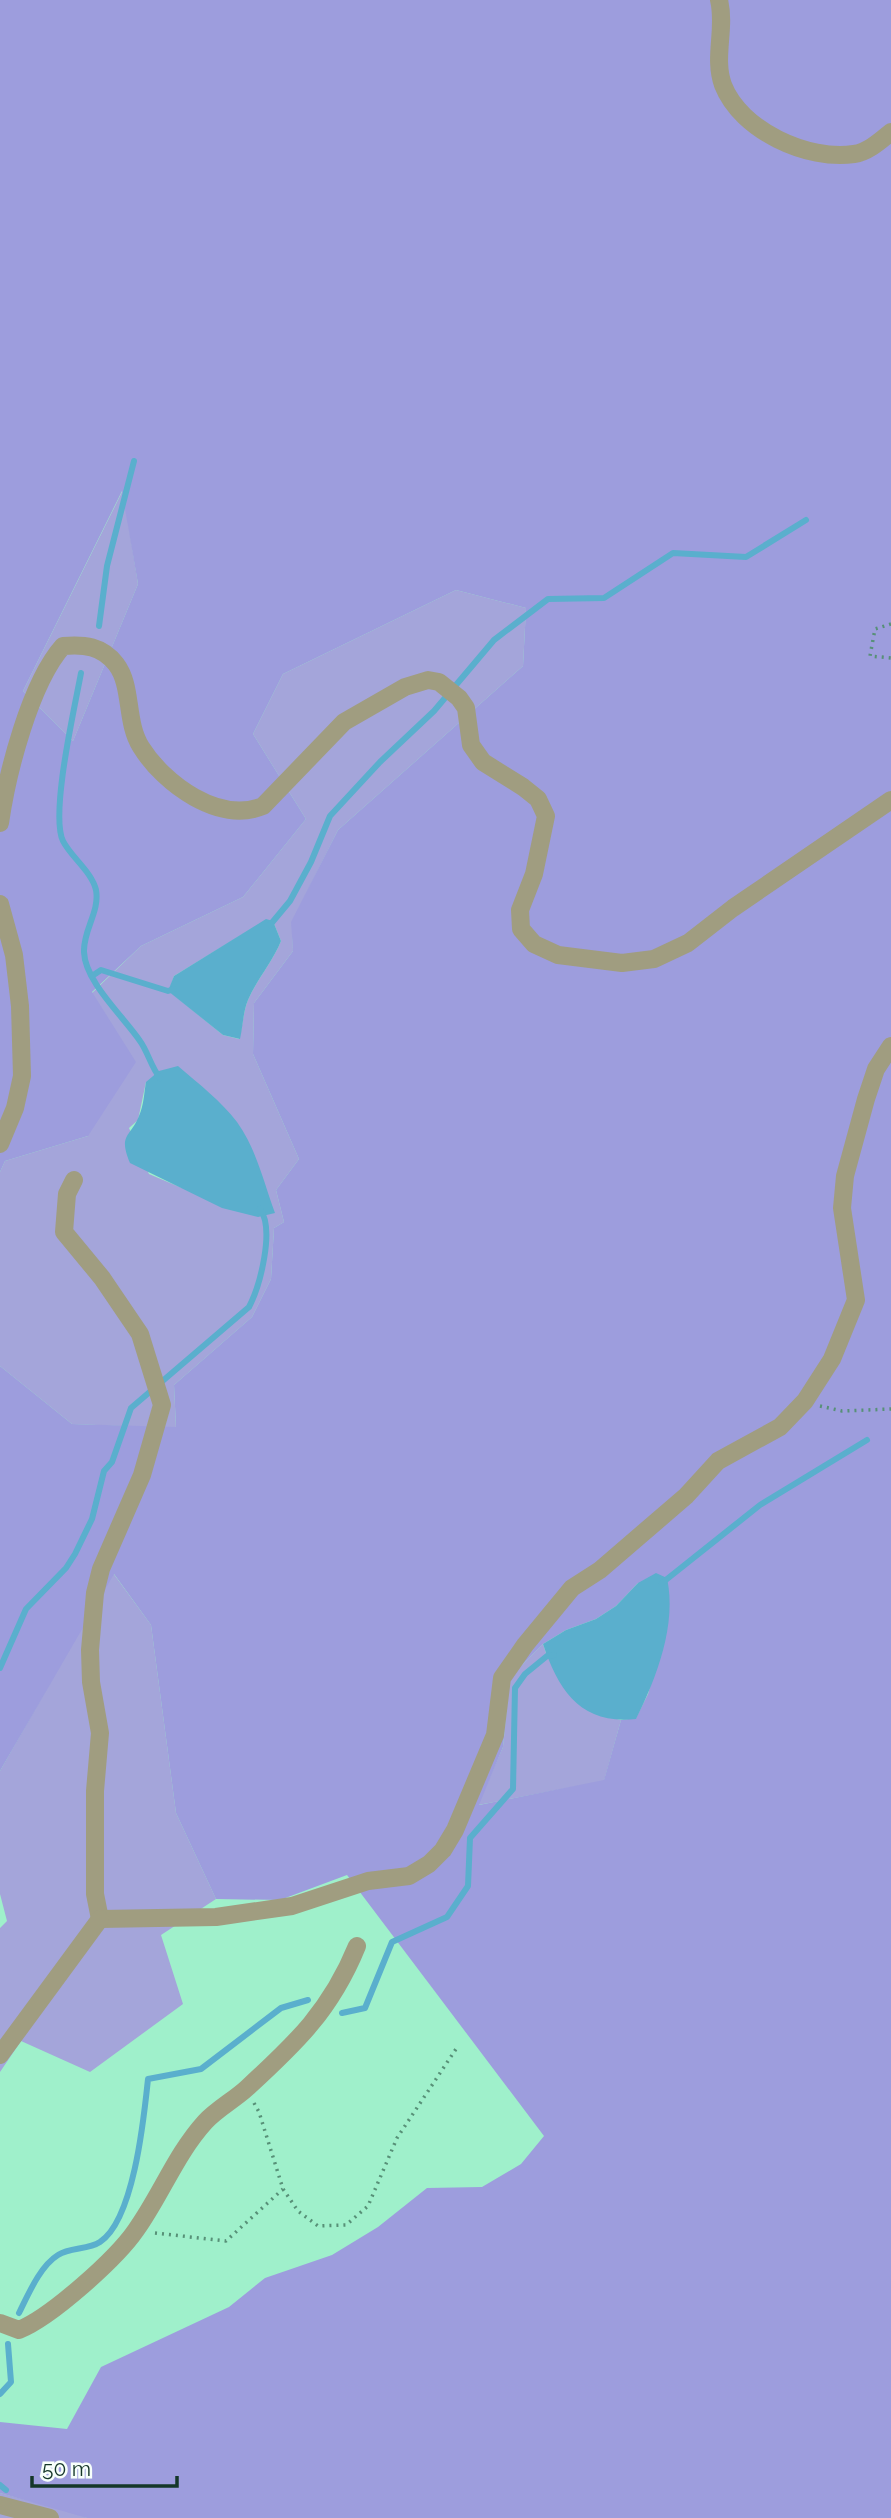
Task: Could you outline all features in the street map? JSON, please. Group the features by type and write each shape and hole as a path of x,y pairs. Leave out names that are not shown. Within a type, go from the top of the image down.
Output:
{"street":[{"path":"719,0 723,15 718,60 724,86 738,109 758,127 799,148 830,155 857,154 875,145 891,132"},
{"path":"0,823 14,758 39,687 50,660 63,646 100,648 117,665 140,746 179,787 197,799 245,813 263,806 344,722 405,687 428,680 439,682 459,698 466,708 471,745 483,762 538,799 546,816 534,874 520,910 521,929 534,944 558,955 583,961 622,963 654,959 688,943 733,908 891,800"},
{"path":"0,904 13,955 20,1006 22,1076 15,1108 0,1143"},
{"path":"100,1919 216,1917 292,1906 368,1881 409,1876 429,1864 455,1830 495,1735 502,1678 549,1615 572,1588 600,1570 686,1496 718,1461 780,1427 805,1401 832,1359 856,1300 842,1208 845,1176 876,1069 891,1046"},
{"path":"0,2055 100,1919 95,1894 94,1791 100,1733 91,1682 90,1650 95,1593 102,1569 142,1475 162,1405 140,1334 102,1278 64,1231 67,1194 74,1180"},
{"path":"0,2323 19,2330 35,2324 90,2278 136,2231 167,2174 206,2121 245,2090 316,2021 330,2003 357,1946"},
{"path":"10,2511 50,2518"}],"path":[{"path":"891,624 876,629 870,656 891,658"},
{"path":"805,1401 842,1410 891,1409"},
{"path":"245,2090 259,2112 283,2189 298,2211 318,2226 346,2225 368,2206 397,2138 456,2049"},
{"path":"136,2231 226,2241 283,2189"}],"shaded area":[{"path":"0,0 891,0 891,2518 87,2518 0,2493 0,2422 67,2429 101,2367 229,2307 265,2278 332,2255 378,2227 427,2188 482,2187 521,2164 544,2136 347,1875 280,1900 216,1899 176,1813 151,1625 114,1574 0,1771 0,1366 72,1424 176,1427 174,1385 252,1317 271,1279 274,1228 284,1222 276,1190 299,1159 253,1054 254,1003 293,951 291,922 338,830 523,666 526,608 456,590 283,674 253,734 306,819 243,897 141,946 92,992 136,1062 88,1136 5,1161 0,1172","holes":["122,491 138,584 73,741 23,691","638,1583 662,1643 648,1694 636,1718 621,1720 604,1780 479,1805 503,1747 510,1677 543,1644 566,1630 596,1619 616,1606"]},
{"path":"123,490 138,584 73,741 23,691"},
{"path":"456,590 526,608 523,666 338,830 292,922 293,951 254,1003 253,1054 299,1159 276,1190 284,1222 274,1228 271,1279 252,1317 174,1385 176,1428 72,1424 0,1366 0,1172 5,1161 88,1136 92,993 141,946 243,897 306,819 253,734 283,674","holes":["266,920 273,921 281,941 248,1000 239,1039 223,1035 169,991 174,976","146,1082 182,1188 149,1174 129,1128 138,1120"]},
{"path":"266,919 273,921 281,941 248,1000 240,1039 223,1035 168,991 174,976"},
{"path":"178,1066 231,1114 244,1132 275,1213 258,1217 222,1208 130,1163 125,1141 141,1112 146,1082 159,1071"},
{"path":"113,1573 151,1625 176,1813 216,1899 161,1935 183,2004 90,2072 21,2041 0,2072 0,1928 7,1921 0,1894 0,1771"},
{"path":"656,1573 667,1578 667,1632 658,1668 636,1719 601,1717 587,1711 565,1690 543,1644 566,1630 596,1619 616,1606 638,1583"},
{"path":"543,1644 547,1656 605,1716 621,1720 604,1781 478,1805 503,1747 510,1677"},
{"path":"0,2493 79,2514 87,2518 0,2518"}],"waterway":[{"path":"99,626 107,566 134,461"},
{"path":"270,925 290,901 311,862 330,816 380,762 434,711 494,640 548,599 604,598 673,553 746,557 806,520"},
{"path":"81,673 59,808 63,841 90,877 96,890 96,906 84,944 86,963 106,999 143,1045 160,1078"},
{"path":"92,976 101,970 168,991 174,989"},
{"path":"0,1668 26,1609 66,1568 75,1554 92,1519 104,1471 112,1462 131,1408 249,1307 261,1272 266,1243 264,1218 260,1209"},
{"path":"662,1583 760,1505 867,1440"},
{"path":"342,2013 365,2008 392,1942 447,1917 468,1886 470,1838 513,1789 515,1688 525,1674 547,1656 554,1655"},
{"path":"19,2313 35,2281 52,2260 63,2252 95,2245 112,2230 129,2191 135,2166 148,2079 201,2069 281,2008 308,2000"},
{"path":"0,2394 11,2382 8,2344"},
{"path":"0,2485 6,2490"}]}
